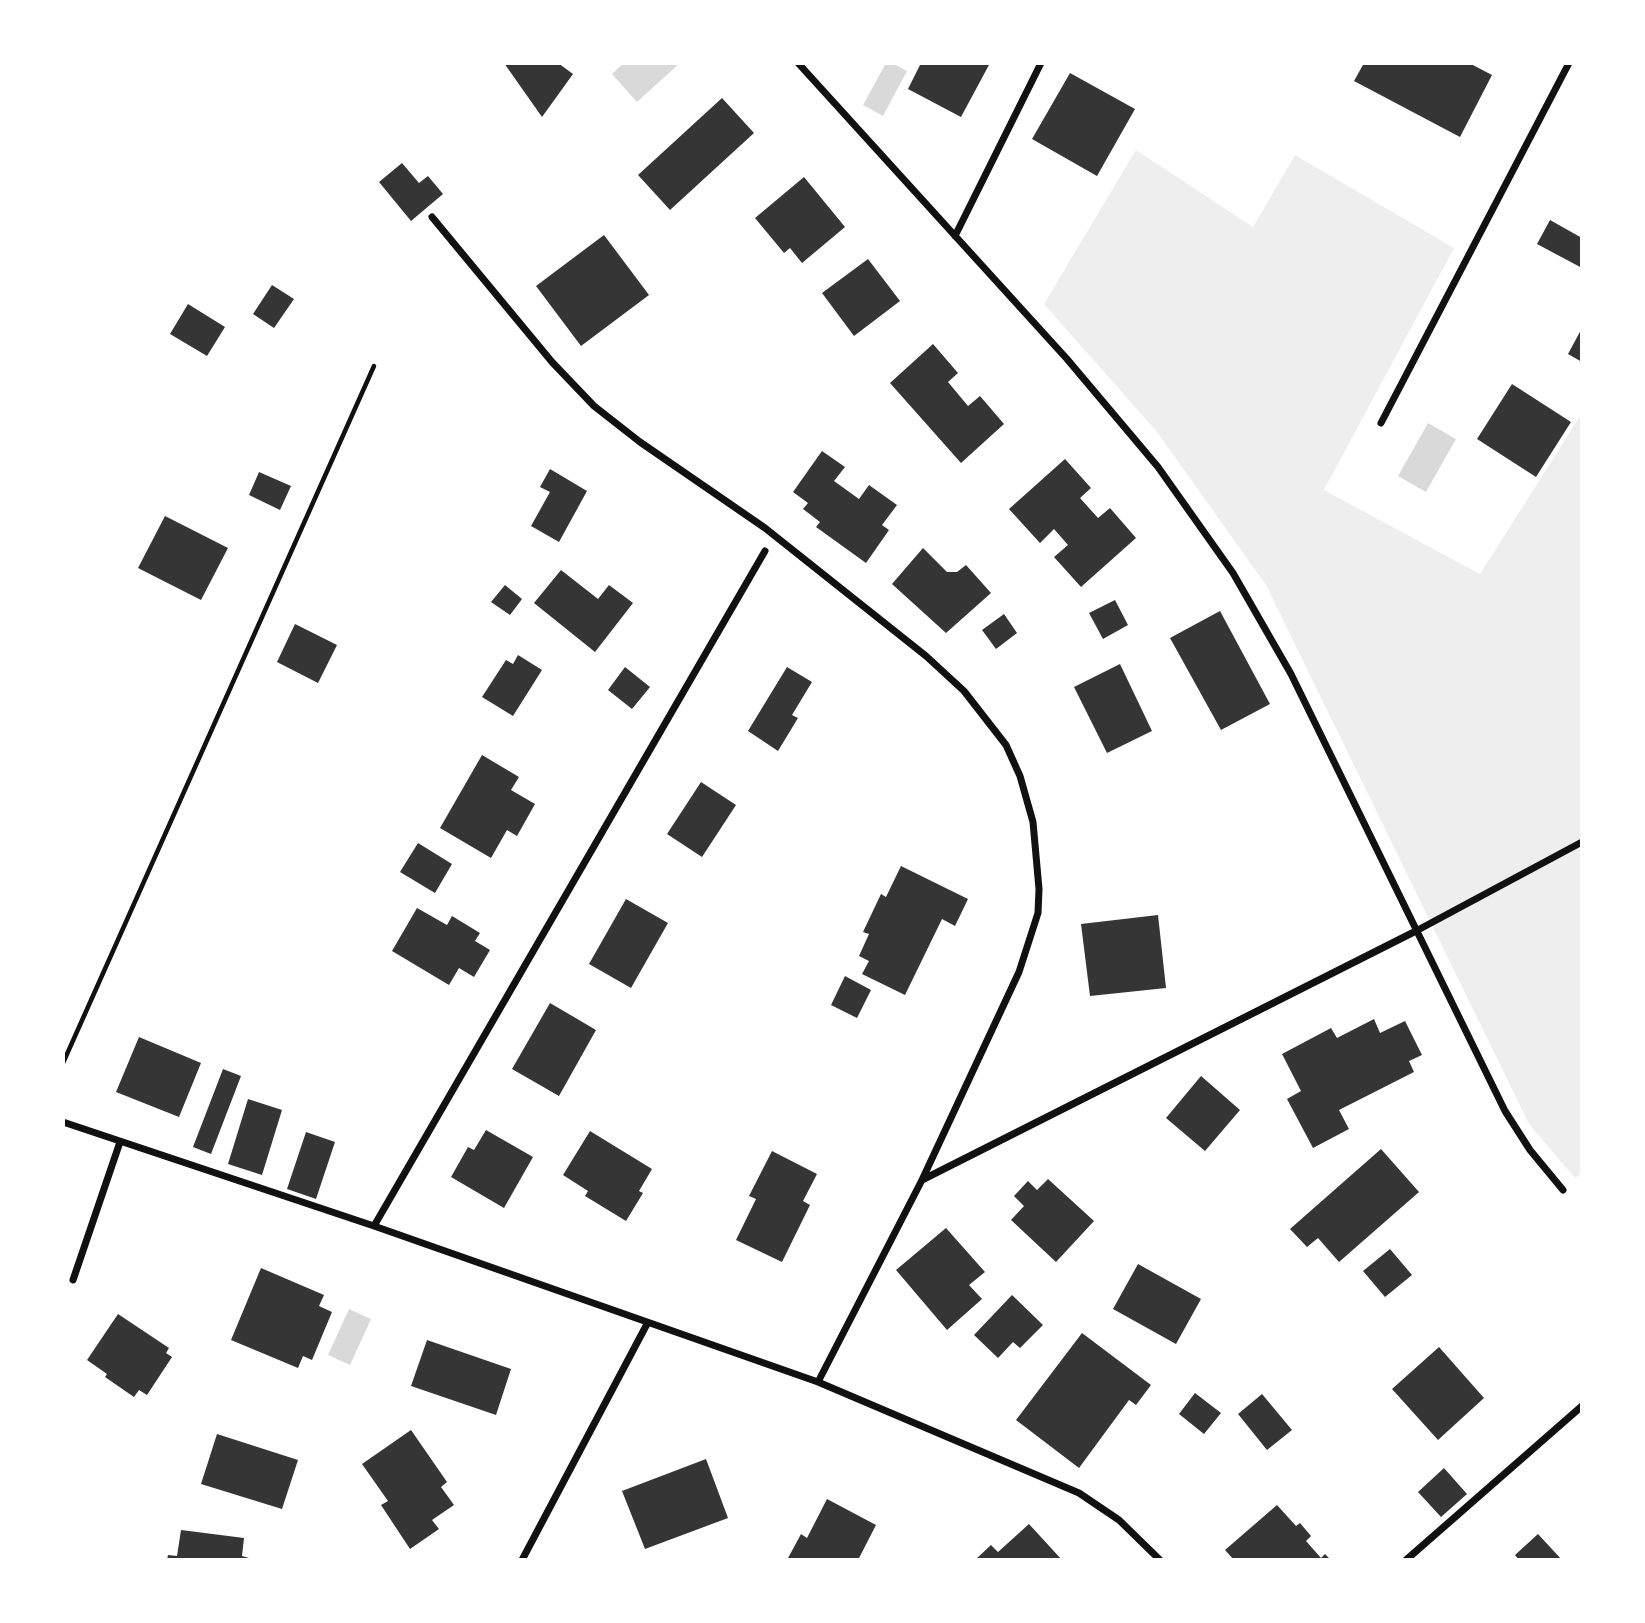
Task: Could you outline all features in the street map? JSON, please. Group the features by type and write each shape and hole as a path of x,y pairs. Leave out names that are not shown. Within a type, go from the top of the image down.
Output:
{"street":[{"path":"798,63 1135,438 1208,535 1258,614 1291,674 1513,1125 1563,1190"},
{"path":"956,236 1041,63"},
{"path":"1381,423 1569,63"},
{"path":"432,217 552,362 594,406 640,442 765,528 926,656 964,691 1006,745 1020,776 1033,822 1039,879 1038,913 1019,972 922,1181 818,1382"},
{"path":"374,1226 765,551"},
{"path":"922,1181 1416,931 1582,842"},
{"path":"63,1122 374,1226 646,1324 818,1382 1079,1493 1119,1520 1160,1560"},
{"path":"73,1280 120,1142"},
{"path":"522,1560 646,1324"},
{"path":"1406,1560 1582,1406"}],"path":[{"path":"63,1063 374,366"}],"shaded area":[{"path":"624,63 680,63 637,102 612,74"},
{"path":"886,63 892,63 907,71 883,116 863,105"},
{"path":"1136,150 1253,227 1295,155 1454,248 1324,490 1480,574 1582,413 1582,1173 1575,1178 1529,1124 1266,585 1157,432 1044,304"},
{"path":"1428,423 1456,439 1426,492 1398,476"},
{"path":"349,1309 371,1319 350,1365 328,1355"}],"building":[{"path":"504,63 558,63 573,74 542,117"},
{"path":"921,63 990,63 961,117 908,89"},
{"path":"1364,63 1469,63 1492,75 1460,137 1354,81"},
{"path":"1070,73 1135,109 1097,176 1032,139"},
{"path":"722,98 754,133 670,210 638,175"},
{"path":"402,163 419,183 428,176 443,194 411,221 379,182"},
{"path":"804,177 845,227 802,263 790,248 784,253 755,218"},
{"path":"1550,220 1582,238 1582,268 1537,244"},
{"path":"604,235 649,295 581,346 536,286"},
{"path":"868,259 900,301 854,336 822,293"},
{"path":"272,285 294,299 274,328 253,314"},
{"path":"188,304 225,327 207,356 170,334"},
{"path":"1582,328 1582,362 1568,354"},
{"path":"933,344 958,373 948,382 968,406 980,396 1004,424 961,463 890,383"},
{"path":"1512,384 1571,422 1536,477 1477,439"},
{"path":"822,451 845,467 834,481 859,499 869,485 897,505 882,525 889,530 866,563 816,527 820,522 803,509 808,503 793,492"},
{"path":"1065,459 1091,488 1080,498 1098,518 1110,508 1136,538 1081,587 1054,557 1068,545 1054,529 1040,543 1009,509"},
{"path":"550,469 587,491 559,542 531,526 550,492 540,487"},
{"path":"259,472 291,486 280,510 249,495"},
{"path":"165,516 228,548 201,600 138,568"},
{"path":"923,548 947,572 957,572 966,565 991,593 946,633 892,584"},
{"path":"561,570 598,599 609,585 633,603 595,652 534,603"},
{"path":"505,585 522,599 510,615 491,602"},
{"path":"1115,600 1128,625 1103,639 1089,613"},
{"path":"1220,611 1270,704 1221,730 1170,638"},
{"path":"1004,614 1017,633 996,649 982,630"},
{"path":"295,624 337,645 318,683 277,662"},
{"path":"518,655 542,670 513,716 482,697 506,660 513,664"},
{"path":"1120,664 1152,731 1107,753 1074,687"},
{"path":"625,667 650,687 632,709 608,690"},
{"path":"787,667 812,682 792,715 798,718 778,751 748,731"},
{"path":"482,755 519,777 511,790 535,804 517,836 507,830 491,858 440,828"},
{"path":"701,782 736,805 702,857 667,834"},
{"path":"418,843 452,864 435,893 400,872"},
{"path":"901,866 968,899 955,926 942,919 905,995 862,974 869,961 859,956 869,934 863,932 881,894 886,897"},
{"path":"626,899 668,923 631,988 589,964"},
{"path":"417,908 447,925 452,916 480,933 475,941 490,950 474,977 459,968 449,985 392,951"},
{"path":"1158,915 1166,988 1090,996 1081,924"},
{"path":"845,976 871,990 857,1018 831,1005"},
{"path":"550,1003 596,1030 559,1096 512,1069"},
{"path":"1374,1019 1380,1033 1405,1021 1422,1055 1409,1061 1414,1072 1339,1110 1349,1129 1313,1148 1287,1099 1301,1091 1282,1054 1331,1028 1337,1038"},
{"path":"139,1037 201,1063 179,1117 116,1092"},
{"path":"223,1069 241,1076 211,1154 193,1147"},
{"path":"1201,1076 1240,1110 1205,1151 1166,1118"},
{"path":"248,1099 282,1110 262,1175 228,1164"},
{"path":"486,1130 533,1157 504,1208 451,1177 468,1147 474,1150"},
{"path":"590,1131 652,1169 639,1191 643,1193 626,1221 585,1196 588,1191 563,1175"},
{"path":"306,1132 335,1142 316,1199 287,1189"},
{"path":"1381,1149 1419,1192 1339,1262 1318,1238 1307,1247 1290,1229"},
{"path":"772,1151 817,1174 803,1201 810,1205 782,1262 736,1240 756,1199 749,1196"},
{"path":"1048,1179 1094,1221 1056,1262 1011,1220 1024,1206 1014,1196 1028,1181 1037,1190"},
{"path":"946,1228 985,1272 969,1285 982,1299 947,1330 896,1270"},
{"path":"1390,1249 1412,1275 1385,1297 1363,1271"},
{"path":"1138,1264 1201,1299 1176,1344 1113,1309"},
{"path":"261,1268 324,1295 319,1306 332,1312 312,1360 303,1356 298,1368 231,1340"},
{"path":"1012,1295 1043,1325 1020,1348 1013,1342 998,1358 974,1335"},
{"path":"118,1314 169,1348 166,1353 172,1357 147,1395 139,1390 134,1397 105,1377 107,1374 87,1360"},
{"path":"1082,1333 1151,1385 1136,1405 1129,1400 1079,1468 1016,1420"},
{"path":"427,1340 511,1369 496,1415 411,1386"},
{"path":"1439,1347 1484,1398 1438,1440 1392,1389"},
{"path":"1195,1393 1221,1413 1204,1434 1179,1414"},
{"path":"1262,1394 1292,1430 1267,1450 1238,1414"},
{"path":"411,1430 447,1482 441,1487 454,1505 432,1520 439,1529 410,1549 381,1505 388,1501 362,1464"},
{"path":"217,1434 298,1460 282,1509 201,1484"},
{"path":"706,1459 728,1518 645,1549 622,1491"},
{"path":"1444,1468 1467,1494 1441,1517 1418,1492"},
{"path":"827,1499 876,1525 858,1560 787,1560 801,1534 807,1538"},
{"path":"1277,1505 1296,1526 1300,1523 1311,1536 1306,1541 1321,1558 1325,1554 1331,1560 1234,1560 1225,1550"},
{"path":"1029,1524 1062,1560 975,1560 991,1545 998,1552"},
{"path":"181,1530 244,1538 242,1556 256,1560 167,1560 168,1555 177,1556"},
{"path":"1538,1534 1562,1560 1519,1560 1515,1555"}]}
